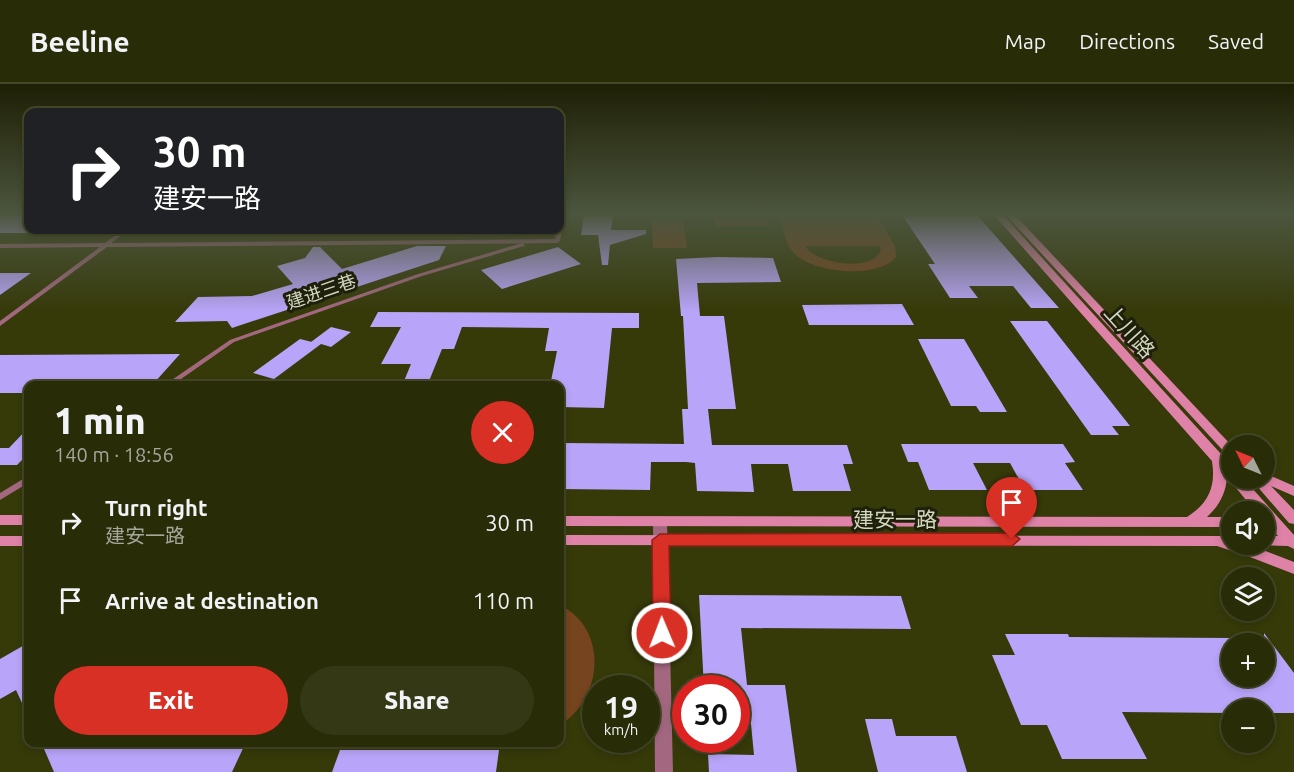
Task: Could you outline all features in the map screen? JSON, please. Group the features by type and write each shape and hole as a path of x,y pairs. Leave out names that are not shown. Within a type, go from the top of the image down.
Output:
{"main road":[{"name":"上川路","path":"1027,247 1221,463"},
{"name":"上川路","path":"1040,247 1221,441"},
{"path":"1189,522 1202,515 1216,497 1222,473 1218,460"},
{"path":"1275,482 1294,491"},
{"path":"1244,489 1254,501"},
{"path":"1266,489 1294,520"},
{"path":"1275,517 1294,520"},
{"path":"0,520 24,520"},
{"name":"建安一路","path":"564,521 1221,522"},
{"path":"1275,524 1293,542"},
{"name":"建安一路","path":"564,540 1221,541"},
{"path":"0,541 24,541"},
{"path":"1209,541 1254,552 1294,568"},
{"path":"1275,541 1293,542"}],"street":[{"path":"660,521 664,772"}],"lane":[{"path":"0,324 103,247"},
{"name":"建进三巷","path":"173,381 232,341 334,304 491,252 520,247"},
{"path":"0,497 24,482"}],"shaded area":[{"path":"653,247 687,248 653,248"},
{"path":"790,247 806,247 820,257 856,264 876,257 881,250 880,247 895,247 896,257 875,269 844,271 813,264 801,259"},
{"path":"564,608 576,616 593,646 593,675 582,675 582,702 575,713 564,722"}],"building":[{"path":"313,247 320,247 342,269 413,247 445,247 439,260 232,328 227,321 175,322 198,297 252,296 293,284 277,266 305,258"},
{"path":"558,247 581,264 502,289 481,270"},
{"path":"600,247 610,247 608,265 602,265"},
{"path":"924,247 1005,247 1059,308 1031,308 1013,286 969,286 978,298 950,298 928,264 935,264"},
{"path":"773,258 781,282 697,283 700,316 724,316 736,409 708,409 712,445 847,445 853,464 843,464 851,491 793,491 788,464 751,464 754,492 697,491 695,463 686,462 651,462 650,490 564,489 564,443 684,444 682,409 688,409 683,316 681,316 676,259"},
{"path":"0,273 31,273 0,295"},
{"path":"902,304 914,325 809,325 802,305"},
{"path":"378,312 639,313 639,328 612,328 604,408 564,407 564,381 551,381 557,351 545,351 549,328 462,327 454,349 442,349 429,381 404,381 411,364 381,364 401,327 370,327"},
{"path":"1010,321 1047,321 1130,426 1112,426 1119,435 1091,435"},
{"path":"331,327 351,332 331,347 321,344 274,379 253,373 300,339 311,342"},
{"path":"918,339 964,339 1007,412 980,412 976,406 951,406"},
{"path":"180,354 156,381 24,381 24,393 0,393 0,355"},
{"path":"24,432 24,458 17,465 0,465 0,448 9,448"},
{"path":"901,444 1063,444 1075,462 1065,463 1083,490 1025,490 1010,463 973,463 987,490 929,490 918,462 908,462"},
{"path":"699,595 901,596 911,629 741,628 746,675 703,675"},
{"path":"1005,634 1068,634 1069,637 1221,638 1221,687 1275,687 1275,648 1294,673 1294,713 1275,713 1275,699 1221,699 1221,713 1122,712 1147,759 1062,759 1047,725 1021,725 992,655 1015,655"},
{"path":"24,645 24,707 16,690 0,699 0,659"},
{"path":"750,685 785,685 797,772 709,772 708,754 754,755"},
{"path":"865,719 892,719 896,736 956,736 967,772 878,772"},
{"path":"43,747 244,747 232,772 54,772"},
{"path":"340,750 499,750 496,772 332,772"}],"route":[{"path":"662,633 660,540 1012,539"}]}
